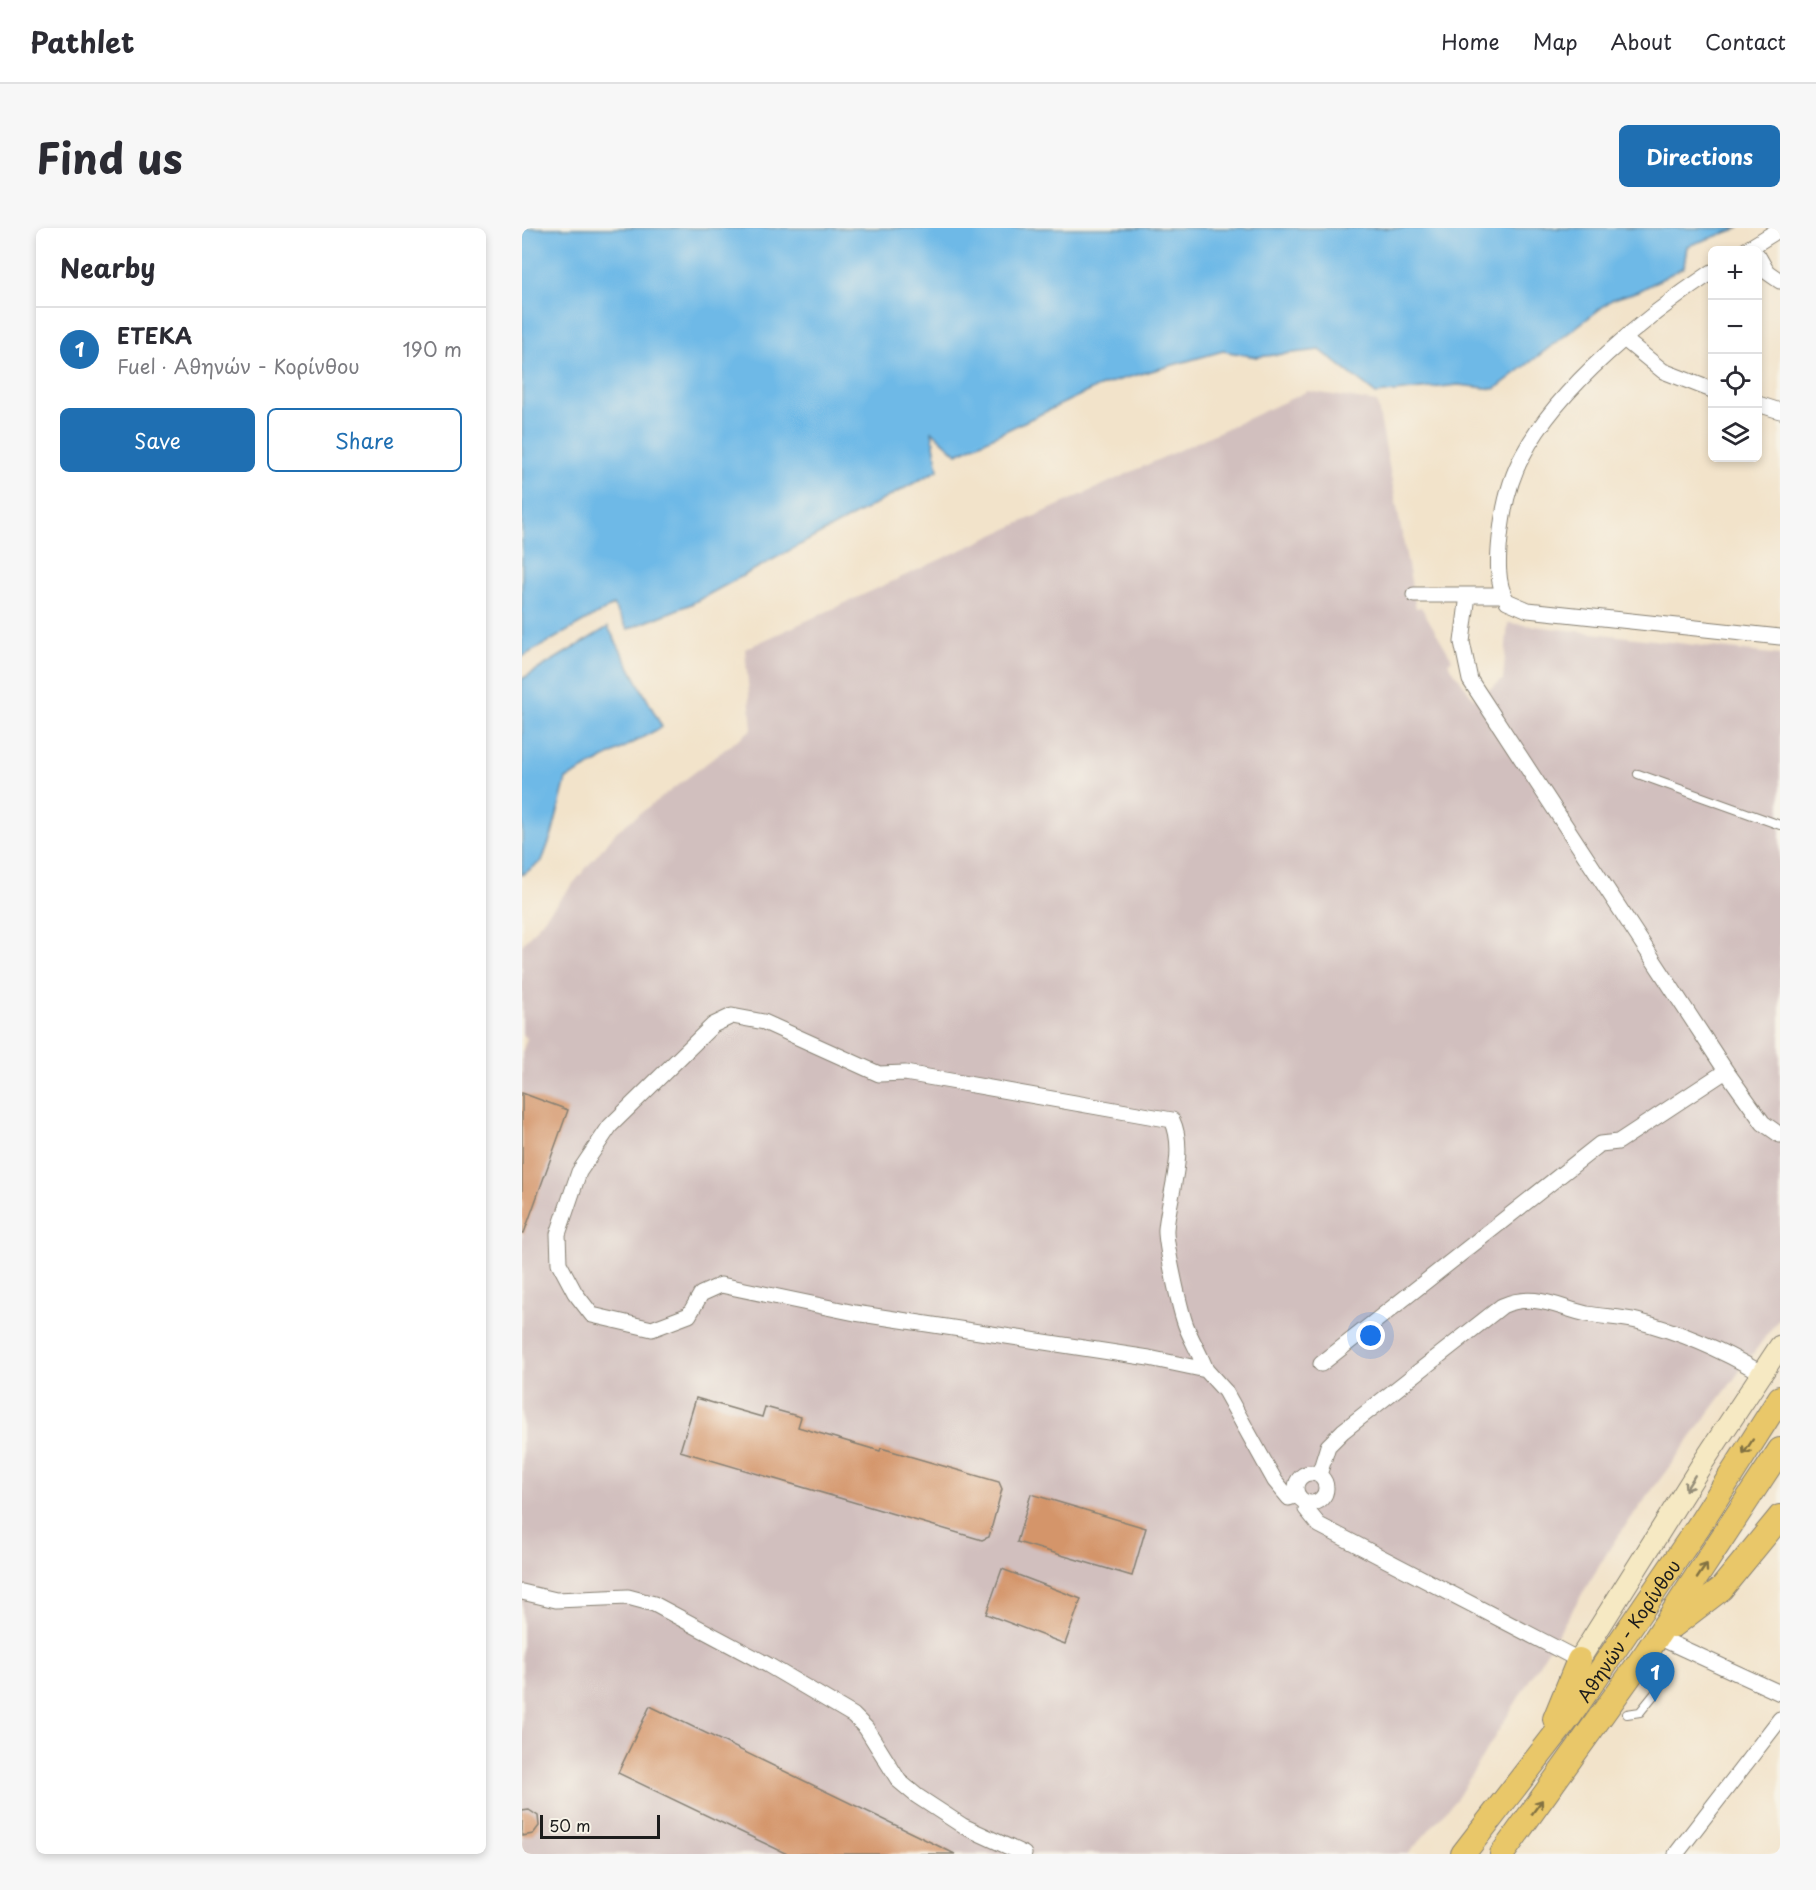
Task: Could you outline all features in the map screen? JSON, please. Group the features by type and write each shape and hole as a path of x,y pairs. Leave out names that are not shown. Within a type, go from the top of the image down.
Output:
{"highway":[{"name":"Αθηνών - Κορίνθου","path":"1463,1854 1536,1762 1673,1565 1780,1398"},
{"name":"Αθηνών - Κορίνθου","path":"1502,1854 1658,1637 1780,1450"},
{"path":"1658,1637 1721,1589 1780,1517"},
{"path":"1536,1762 1579,1660"}],"main road":[{"path":"1579,1660 1780,1346"}],"street":[{"path":"1759,246 1780,229"},
{"path":"1762,264 1767,272 1780,281"},
{"path":"1708,275 1674,298 1624,339 1550,415 1532,439 1516,468 1505,503 1499,547 1499,568 1504,595 1514,605 1533,611 1780,637"},
{"path":"1624,339 1663,371 1708,388"},
{"path":"1762,405 1780,411"},
{"path":"1414,595 1504,595"},
{"path":"1468,595 1462,642 1470,680 1726,1071 1763,1123 1780,1135"},
{"path":"1206,1370 1137,1356 855,1313 721,1285 701,1294 689,1315 652,1329 617,1322 592,1315 575,1293 559,1263 558,1234 579,1172 610,1126 713,1025 732,1016 764,1022 879,1074 905,1073 1172,1120 1177,1132 1180,1152 1172,1183 1166,1232 1184,1321 1206,1370 1225,1391 1270,1472 1302,1503 1319,1525 1579,1660"},
{"path":"1321,1364 1600,1144 1618,1143 1726,1071"},
{"path":"1319,1475 1328,1446 1343,1431 1502,1306 1518,1299 1538,1300 1589,1314 1635,1320 1725,1352 1761,1373"},
{"path":"1310,1473 1319,1475 1326,1485 1326,1492 1319,1501 1302,1503 1297,1482 1302,1476 1310,1473"},
{"path":"522,1592 556,1600 640,1599 705,1631 853,1715 866,1728 899,1781 917,1796 937,1812 981,1836 1024,1854"},
{"path":"1658,1637 1780,1693"},
{"path":"1676,1854 1780,1719"}],"lane":[{"path":"1638,774 1780,825"},
{"path":"1627,1714 1640,1712 1660,1686 1659,1673"}],"shaded area":[{"path":"1308,391 1377,402 1416,608 1421,607 1452,659 1448,663 1474,699 1503,680 1508,623 1780,655 1780,1317 1615,1540 1458,1797 1408,1854 522,1854 522,1053 527,1038 522,1034 522,945 617,831 752,729 745,649"}],"water":[{"path":"522,228 1740,228 1687,246 1684,267 1639,291 1613,299 1495,389 1458,385 1376,394 1320,350 1256,357 1223,351 1091,390 957,454 932,431 938,470 691,604 628,629 613,605 522,657"},
{"path":"608,627 662,727 566,779 552,834 542,861 522,875 522,679"}],"building":[{"path":"522,1093 568,1110 524,1233 522,1233"},
{"path":"696,1398 762,1417 765,1407 801,1417 798,1427 999,1482 1002,1489 989,1537 982,1540 680,1451"},
{"path":"1031,1494 1146,1528 1132,1576 1017,1542"},
{"path":"1002,1569 1081,1599 1065,1644 986,1614"},
{"path":"650,1706 955,1854 787,1854 618,1773"},
{"path":"529,1810 538,1816 539,1826 533,1834 522,1836 522,1811"}],"place":[{"name":"ΕΤΕΚΑ","path":"1655,1702"}]}
